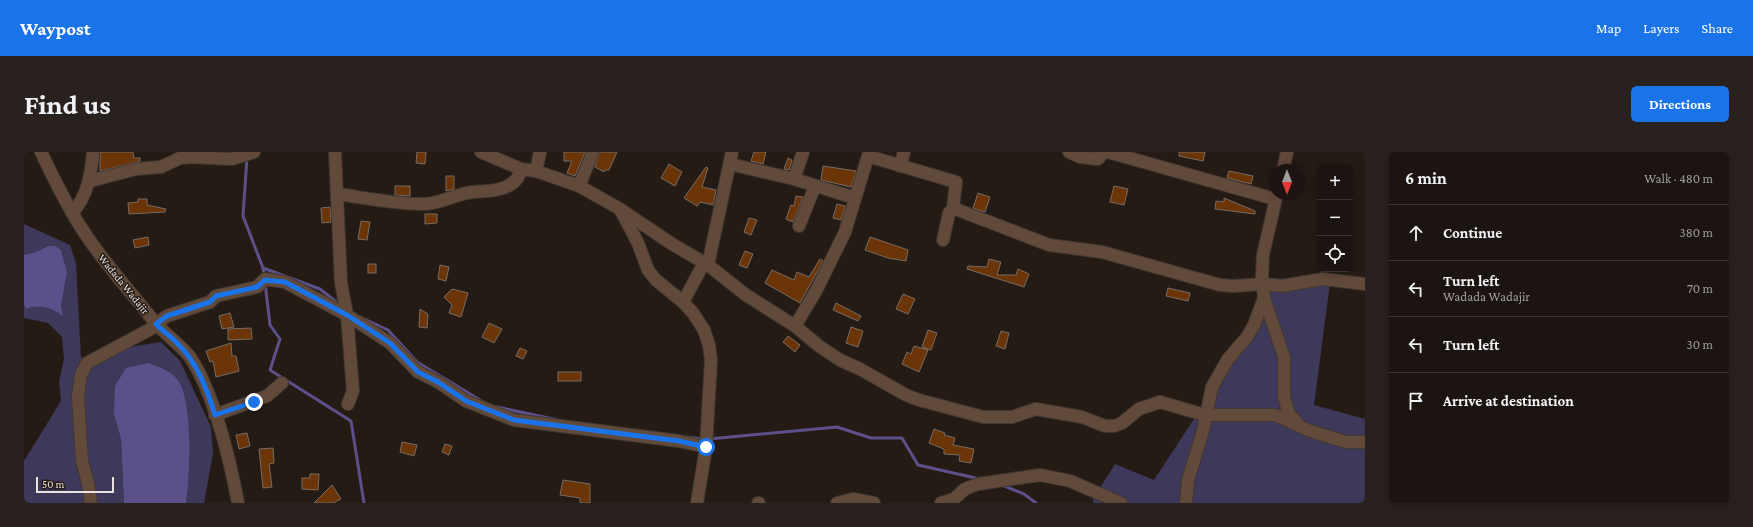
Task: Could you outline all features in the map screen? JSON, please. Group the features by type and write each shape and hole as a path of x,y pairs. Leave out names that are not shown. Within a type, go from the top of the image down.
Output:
{"street":[{"name":"Wadada Wadajir","path":"41,152 72,213 99,253 157,325 177,343 189,357 208,392 238,503"},
{"path":"72,213 90,181 93,152"},
{"path":"90,181 136,169 161,167 180,158 191,157 232,159 254,152"},
{"path":"334,152 341,283 347,315 353,391 348,404"},
{"path":"481,152 521,169 536,171 579,186 620,209 672,244 706,264 746,295 795,326 819,346 840,360 860,369 906,395 983,417 1012,417 1036,409 1082,417 1105,426 1114,426 1122,423 1140,410 1160,402 1205,415 1274,415 1298,424 1310,431 1346,442 1365,442"},
{"path":"536,171 540,152"},
{"path":"579,186 592,152"},
{"path":"794,179 803,152"},
{"path":"900,166 904,152"},
{"path":"1069,152 1091,159 1098,158 1104,152"},
{"path":"1108,152 1269,194"},
{"path":"1284,164 1285,153"},
{"path":"795,326 816,291 845,232 868,156 956,182 953,208 949,213 943,240"},
{"path":"683,302 706,264 731,158 855,198"},
{"path":"337,194 381,201 423,204 436,203 466,193 503,188 520,176 521,169"},
{"path":"799,226 814,186"},
{"path":"1275,200 1263,255 1262,284 1264,298 1284,357 1284,398 1289,414 1298,424"},
{"path":"953,208 1013,230 1049,246 1116,255 1220,284 1234,286 1262,284 1282,286 1323,279 1365,284"},
{"path":"620,209 638,243 648,270 656,280 683,302 704,330 710,345 706,447 697,503"},
{"path":"91,503 88,483 82,461 78,396 81,375 87,363 157,325 167,316 210,302 216,296 257,287 265,280 285,282 347,315 390,343 418,372 438,382 466,401 514,420 679,441 706,447"},
{"path":"1186,503 1188,480 1203,431 1205,415 1212,387 1228,360 1251,331 1264,298"},
{"path":"215,415 267,396 282,383"},
{"path":"941,503 954,499 965,489 978,484 1040,474 1070,481 1121,503"},
{"path":"837,503 853,501 874,503"}],"shaded area":[{"path":"24,224 70,245 76,263 81,358 104,351 161,342 180,361 211,427 213,453 204,503 186,503 189,435 187,409 114,415 121,439 124,503 24,503 24,461 61,401 59,382 64,359 62,337 48,323 24,318 24,305 26,309 36,306 61,306 67,273 48,246 36,252 24,255"},
{"path":"48,246 55,246 61,250 67,273 61,306 63,316 46,307 26,309 24,305 24,255 36,252"},
{"path":"1273,278 1330,283 1314,405 1365,419 1365,503 1093,503 1093,499 1115,464 1154,480 1249,335"},
{"path":"148,363 165,370 176,378 179,382 187,407 189,476 186,503 124,503 121,439 114,415 115,386 126,368"}],"building":[{"path":"100,152 133,152 134,158 140,158 140,161 100,171"},
{"path":"417,152 426,152 425,164 416,163"},
{"path":"564,152 585,152 575,176 567,173 572,161 564,161"},
{"path":"600,152 617,152 609,170 605,170 604,172 595,167"},
{"path":"754,152 766,152 763,164 751,161"},
{"path":"1179,152 1205,152 1203,161 1179,156"},
{"path":"788,158 792,160 789,170 784,169"},
{"path":"669,164 682,172 675,186 661,178"},
{"path":"823,166 856,171 851,187 821,180"},
{"path":"706,167 708,168 702,187 716,190 713,205 700,202 697,206 684,198"},
{"path":"1229,171 1253,176 1251,184 1227,178"},
{"path":"446,176 454,176 454,189 446,191"},
{"path":"395,186 410,186 410,196 395,195"},
{"path":"1114,186 1128,189 1124,205 1110,202"},
{"path":"978,193 990,197 985,212 973,208"},
{"path":"796,196 803,197 793,222 786,219 791,205 794,206"},
{"path":"1224,198 1255,211 1255,214 1215,209 1216,201 1224,202"},
{"path":"138,199 147,199 147,205 166,209 165,212 129,214 128,203 138,202"},
{"path":"837,204 845,206 841,220 833,218"},
{"path":"330,207 331,222 322,223 321,208"},
{"path":"425,214 437,214 437,223 425,224"},
{"path":"749,218 757,220 751,235 744,232"},
{"path":"361,221 370,222 367,240 358,239"},
{"path":"148,237 149,245 135,248 133,240"},
{"path":"870,237 908,250 906,261 888,258 865,250"},
{"path":"745,251 753,254 747,268 739,265"},
{"path":"820,259 823,261 800,303 765,283 772,270 794,280 797,272 809,277"},
{"path":"989,259 1001,262 997,275 1016,275 1018,269 1029,274 1024,287 967,269 968,266 987,267"},
{"path":"368,264 376,264 376,273 368,273"},
{"path":"440,265 449,267 446,281 438,279"},
{"path":"1168,288 1190,293 1188,301 1166,296"},
{"path":"452,289 468,293 461,317 449,313 452,305 444,297"},
{"path":"903,294 915,299 908,314 896,309"},
{"path":"836,303 861,316 858,321 833,310"},
{"path":"420,309 428,314 427,328 419,327"},
{"path":"230,313 234,327 222,329 219,316"},
{"path":"489,323 502,329 494,343 482,337"},
{"path":"851,327 863,331 858,347 846,343"},
{"path":"251,328 252,339 228,340 228,329"},
{"path":"928,330 937,333 931,350 922,347"},
{"path":"1001,331 1009,333 1005,349 996,346"},
{"path":"788,336 800,345 795,352 783,342"},
{"path":"231,343 232,356 236,356 239,371 216,377 213,361 210,362 206,351"},
{"path":"914,346 928,350 919,372 902,364 907,352 911,354"},
{"path":"520,348 527,351 523,359 516,356"},
{"path":"558,372 581,372 581,381 558,381"},
{"path":"934,429 945,433 944,435 955,438 953,445 974,449 971,463 959,461 960,455 944,454 944,449 929,443"},
{"path":"247,433 250,446 239,449 236,435"},
{"path":"402,442 417,445 414,456 400,452"},
{"path":"445,444 452,446 449,455 442,452"},
{"path":"273,448 274,463 269,464 272,487 263,488 259,449"},
{"path":"310,474 319,474 318,490 302,489 302,478 310,478"},
{"path":"563,480 590,484 590,503 580,503 580,498 560,495"},
{"path":"332,485 341,499 333,503 314,503"}],"waterway":[{"path":"247,157 243,216 263,268 264,275"},
{"path":"263,268 320,289 339,304"},
{"path":"265,283 270,325 280,339 270,370 351,421 364,503"},
{"path":"360,317 388,330 417,362 485,403"},
{"path":"497,407 558,420"},
{"path":"709,439 837,427 871,438 902,438 918,465 980,479"},
{"path":"687,437 703,439"},
{"path":"1002,485 1024,494 1036,503"}],"route":[{"path":"254,402 225,410 215,415 208,392 189,357 177,343 156,324 167,316 210,302 216,296 257,287 265,280 285,282 365,326 390,343 418,372 438,382 466,401 488,410 514,420 679,441 706,447"}]}
